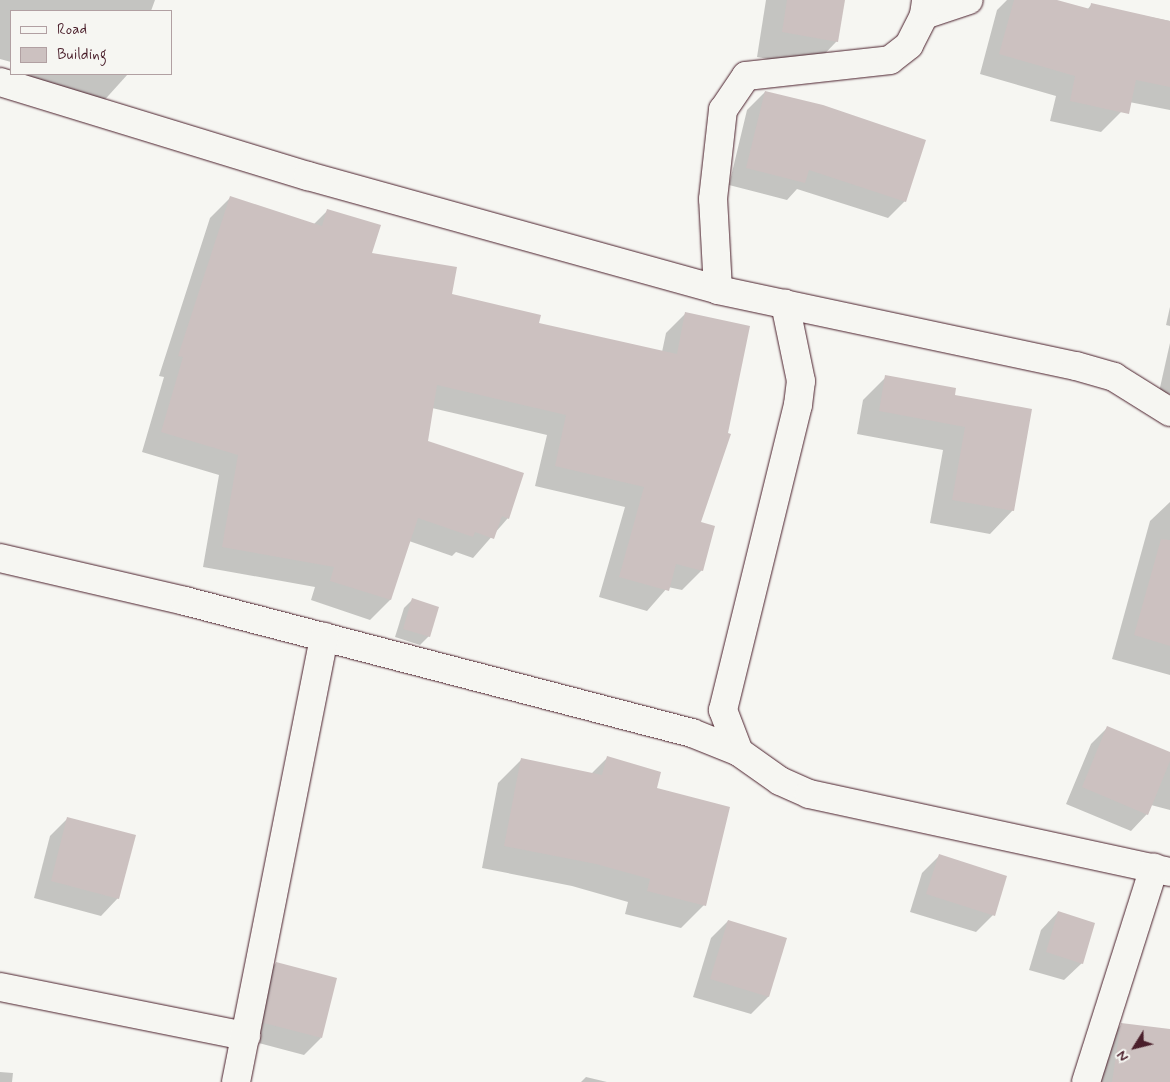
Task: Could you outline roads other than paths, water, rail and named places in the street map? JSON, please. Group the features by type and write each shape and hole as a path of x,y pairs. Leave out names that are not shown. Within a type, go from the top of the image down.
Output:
{"street":[{"path":"718,290 713,199 723,110 746,76 890,60 909,45 925,8 969,0"},
{"path":"0,82 308,176 718,290 1076,366 1114,377 1170,412"},
{"path":"739,752 723,710 798,405 801,381 785,304"},
{"path":"0,558 324,637 692,733 739,752 780,782 808,794 1162,870 1086,1082"},
{"path":"236,1082 324,637"},
{"path":"692,733 723,710"},
{"path":"0,987 246,1036"}]}
